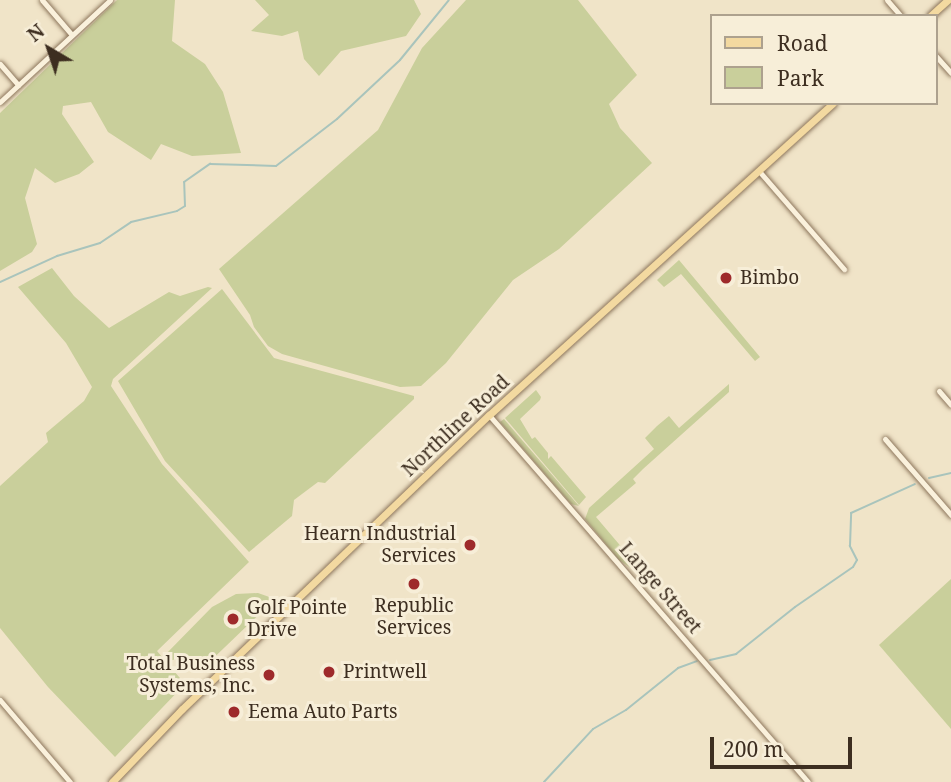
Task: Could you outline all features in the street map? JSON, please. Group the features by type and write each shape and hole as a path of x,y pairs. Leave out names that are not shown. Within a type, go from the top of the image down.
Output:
{"main road":[{"path":"932,14 948,0"},
{"name":"Northline Road","path":"112,782 182,709 489,415 831,105"}],"street":[{"path":"42,0 72,35"},
{"path":"0,102 110,0"},
{"path":"887,0 899,14"},
{"path":"937,57 951,73"},
{"path":"0,64 18,85"},
{"path":"760,171 844,269"},
{"path":"939,391 951,405"},
{"name":"Lange Street","path":"489,415 807,782"},
{"path":"885,439 950,511"},
{"path":"0,701 70,782"}],"green space":[{"path":"117,0 175,0 172,41 205,64 223,92 241,153 192,156 161,144 151,160 108,132 91,102 63,106 62,114 94,162 79,174 55,183 35,168 25,198 37,244 32,252 0,271 0,113"},
{"path":"255,0 414,0 421,14 406,36 341,51 319,76 304,59 298,31 282,36 251,31 269,15"},
{"path":"466,0 578,0 637,75 609,104 620,128 652,163 559,249 513,280 446,363 421,386 400,387 282,354 268,346 219,269 378,130 422,48"},
{"path":"679,260 760,357 755,361 681,274 664,287 657,280"},
{"path":"52,268 74,296 109,328 169,292 180,296 212,288 113,379 111,386 162,464 249,562 157,651 185,684 115,757 48,687 0,628 0,486 48,442 46,433 84,401 92,387 66,343 18,287"},
{"path":"222,289 274,358 414,396 414,399 325,483 318,482 294,500 292,516 249,552 165,461 118,381"},
{"path":"729,384 729,392 643,469 633,479 636,483 596,517 635,563 636,566 631,568 619,560 585,519 589,508 654,449 645,438 657,426 669,416 679,428"},
{"path":"536,390 540,400 520,419 532,439 535,437 548,453 548,459 551,456 586,497 579,505 505,418"},
{"path":"504,419 579,506 571,504 500,422"},
{"path":"951,579 951,729 879,645"},
{"name":"Golf Pointe Drive","path":"258,593 275,599 199,672 198,660 182,658 168,661 164,656 212,607 236,594"}],"waterway":[{"path":"0,282 57,256 100,243 131,222 177,211 185,206 184,182 210,164 276,166 337,119 400,60 449,0"},
{"path":"929,478 951,473"},
{"path":"710,660 736,654 795,607 853,567 857,560 850,546 851,513 915,484"},
{"path":"544,782 593,729 626,710 678,668 697,661"}],"place":[{"name":"Bimbo","path":"726,278"},
{"name":"Hearn Industrial Services","path":"470,545"},
{"name":"Republic Services","path":"414,584"},
{"name":"Golf Pointe Drive","path":"233,619"},
{"name":"Printwell","path":"329,672"},
{"name":"Total Business Systems, Inc.","path":"269,675"},
{"name":"Eema Auto Parts","path":"234,712"}]}
